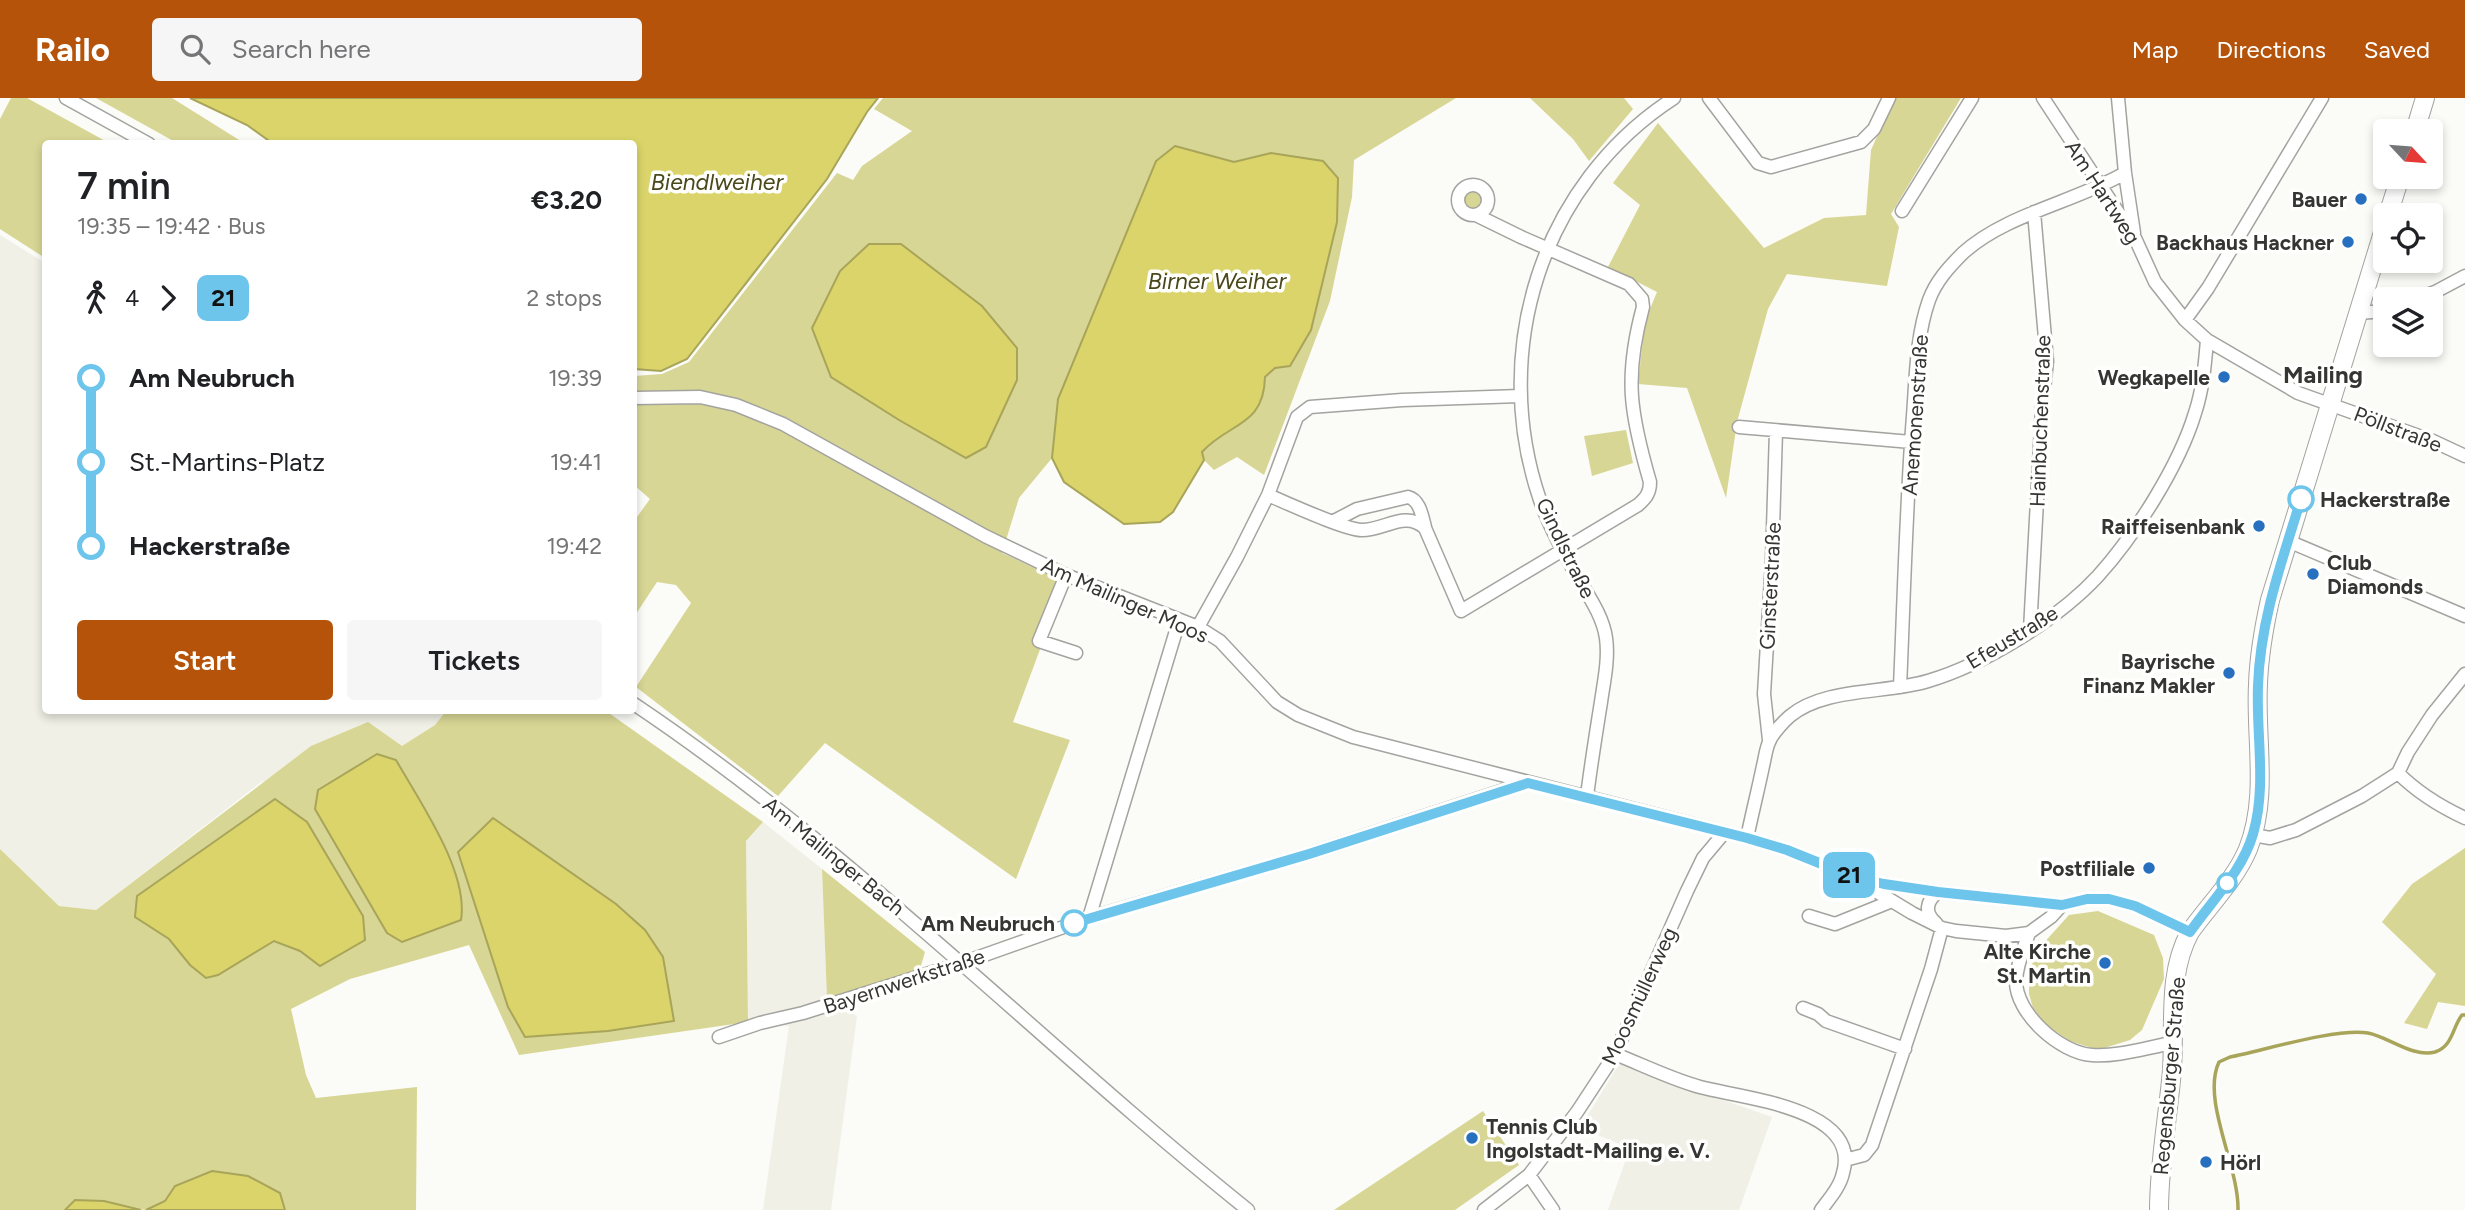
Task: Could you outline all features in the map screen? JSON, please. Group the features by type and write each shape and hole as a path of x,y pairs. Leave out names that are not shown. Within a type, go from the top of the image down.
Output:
{"street":[{"path":"66,98 142,140"},
{"name":"Gindlstraße","path":"1587,796 1606,666 1606,638 1599,615 1563,551 1540,499 1526,444 1520,396 1525,324 1547,248 1569,204 1596,166 1656,109 1674,98"},
{"path":"1709,98 1758,163 1771,167 1861,142 1874,129 1889,98"},
{"path":"1902,211 1972,98"},
{"name":"Am Hartweg","path":"2043,98 2135,238 2155,282 2185,320 2207,340 2298,393 2331,403"},
{"path":"2118,98 2124,173 2135,238"},
{"path":"2185,320 2208,288 2322,98"},
{"path":"2418,119 2425,98"},
{"name":"Anemonenstraße","path":"1900,687 1911,442 1921,331 1930,299 1942,275 1966,251 2034,212 2100,187 2124,173"},
{"name":"Hainbuchenstraße","path":"2030,630 2047,361 2034,212"},
{"path":"1334,522 1357,509 1408,497 1414,499 1461,611 1638,505 1650,490 1636,433 1630,390 1642,299 1629,284 1476,215"},
{"name":"Regensburger Straße","path":"2159,1210 2177,971 2190,932 2239,866 2253,835 2260,798 2258,685 2270,600 2373,265"},
{"path":"2443,288 2465,276"},
{"path":"2358,313 2373,312"},
{"name":"Efeustraße","path":"1747,838 1769,740 1791,715 1820,701 1845,694 1900,687 1950,674 2030,630 2058,611 2097,577 2130,535 2176,460 2195,413 2203,378 2207,340"},
{"path":"1198,627 1268,495 1297,417 1310,407 1520,396"},
{"name":"Am Mailinger Moos","path":"637,398 700,397 736,405 783,424 985,536 1066,575 1198,627 1220,641 1277,702 1298,715 1353,737 1787,850 1854,877 1942,928 2006,936 2029,933 2062,905"},
{"name":"Pöllstraße","path":"2331,403 2433,441 2465,456"},
{"path":"1739,428 1911,442"},
{"name":"Ginsterstraße","path":"1769,740 1764,694 1776,431"},
{"path":"1268,495 1361,530 1408,519 1418,521 1425,527"},
{"path":"2288,541 2465,617"},
{"path":"1066,575 1039,641 1076,653"},
{"path":"1089,918 1179,621"},
{"path":"2253,835 2270,838 2296,830 2362,796 2398,773 2432,715 2465,674"},
{"name":"Am Mailinger Bach","path":"637,706 755,792 862,877 1248,1210"},
{"path":"2398,773 2414,789 2465,818"},
{"name":"Bayernwerkstraße","path":"719,1037 962,963 1089,918 1309,854 1528,783"},
{"name":"Moosmüllerweg","path":"1483,1210 1529,1175 1577,1112 1615,1054 1686,891 1703,858 1724,833"},
{"name":"Am Mailinger Moos","path":"1854,877 1938,892 2062,905 2087,899 2109,899 2135,906 2190,932"},
{"path":"1845,1160 1864,1155 1872,1145 1931,969 1942,928 1928,915 1927,909 1928,902 1938,892"},
{"path":"1809,916 1835,924 1892,901"},
{"path":"2029,933 2020,957 2016,982 2022,1003 2044,1031 2057,1042 2091,1055 2173,1043"},
{"path":"1803,1008 1826,1021 1905,1048"},
{"path":"1615,1054 1697,1087 1793,1110 1821,1121 1835,1132 1842,1145 1845,1160 1838,1187 1821,1210"},
{"path":"1529,1175 1553,1210"}],"shaded area":[{"path":"11,98 27,98 104,140 42,140 42,256 0,229 0,119"},
{"path":"96,98 172,98 239,140 172,140"},
{"path":"883,98 1456,98 1354,160 1352,197 1330,301 1264,475 1237,457 1214,470 1204,460 1202,453 1252,415 1259,406 1265,378 1275,368 1271,153 1234,162 1175,146 1156,161 1058,399 1052,458 1019,498 1002,553 1065,582 1013,722 1070,740 1016,879 825,743 778,796 637,688 691,603 676,585 657,582 637,612 637,517 650,499 637,488 637,376 662,374 689,362 837,173 853,180 862,166 912,131 874,109","holes":["869,244 901,244 982,306 1017,348 966,458 831,377 840,271"]},
{"path":"1530,98 1624,98 1633,109 1589,161 1573,139"},
{"path":"1894,98 1961,98 1891,214 1899,227 1887,286 1787,274 1768,309 1737,422 1726,498 1687,388 1638,384 1645,321 1657,292 1608,267 1640,205 1613,183 1658,123 1764,248 1824,218 1866,215 1871,150"},
{"path":"1473,187 1482,191 1486,200 1482,209 1473,213 1464,209 1460,200 1464,191"},
{"path":"0,235 42,261 42,714 444,714 435,725 402,747 261,782 96,910 59,906 0,849"},
{"path":"1626,430 1633,463 1592,476 1584,436"},
{"path":"444,714 610,714 763,822 746,841 748,1022 519,1055 469,945 350,979 291,1009 306,1075 316,1098 417,1087 416,1210 285,1210 280,1193 248,1176 175,1186 165,1201 146,1210 76,1200 65,1210 0,1210 0,849 59,906 96,910 311,746 368,722 402,746 435,725","holes":["493,819 616,904 645,930 482,923 459,852","169,939 365,940 320,966 300,951 274,941 218,975 206,978 190,965"]},
{"path":"763,822 822,869 827,999 857,1016 831,1210 763,1210 789,1026 748,1022 746,841"},
{"path":"2465,848 2465,1006 2438,1002 2427,1029 2404,1023 2436,974 2382,922 2412,884"},
{"path":"822,869 925,952 920,969 827,999"},
{"path":"2098,911 2154,935 2163,958 2164,979 2142,1030 2130,1040 2098,1050 2070,1041 2046,1025 2033,1008 2029,994 2029,972 2041,946 2069,915"},
{"path":"1619,1064 1772,1117 1739,1210 1608,1210 1630,1148 1580,1128"},
{"name":"Tennis Club Ingolstadt-Mailing e. V.","path":"1483,1111 1519,1165 1455,1210 1334,1210"}],"water":[{"name":"Biendlweiher","path":"190,98 878,98 827,179 687,359 661,371 637,369 637,140 268,140 247,125"},
{"name":"Birner Weiher","path":"1175,146 1234,162 1271,153 1323,161 1338,178 1337,222 1311,330 1290,366 1275,368 1265,377 1259,406 1252,415 1202,452 1204,460 1173,512 1160,522 1124,524 1064,482 1052,458 1058,399 1156,161"},
{"path":"869,244 901,244 982,306 1017,348 1017,380 986,447 966,458 831,377 812,328 840,271"},
{"path":"377,754 396,760 429,816 450,859 458,881 461,901 461,920 402,942 387,933 315,809 318,790"},
{"path":"275,799 307,822 363,916 365,940 320,966 300,951 274,941 218,975 206,978 190,965 169,939 135,917 137,896"},
{"path":"493,818 616,904 645,930 663,957 674,1021 608,1031 525,1037 508,1007 458,852"},
{"path":"212,1171 248,1176 280,1193 285,1210 146,1210 165,1201 175,1186"},
{"path":"75,1200 104,1201 141,1210 65,1210"}],"waterway":[{"path":"2238,1210 2233,1174 2217,1114 2215,1077 2219,1062 2300,1040 2354,1032 2376,1035 2418,1052 2435,1052 2445,1046 2462,1015 2465,1015"}],"bus line":[{"name":"21","path":"1074,923 1309,854 1528,783 1747,838 1787,850 1854,877 1884,884 2062,905 2087,899 2109,899 2135,906 2190,932 2239,866 2257,820 2260,798 2258,685 2264,631 2270,600 2301,499"}],"place":[{"name":"Bauer","path":"2361,199"},
{"name":"Backhaus Hackner","path":"2348,242"},
{"name":"Wegkapelle","path":"2224,377"},
{"name":"Hackerstraße","path":"2301,499"},
{"name":"Raiffeisenbank","path":"2259,526"},
{"name":"Club Diamonds","path":"2313,574"},
{"name":"Bayrische Finanz Makler","path":"2229,673"},
{"name":"Postfiliale","path":"2149,868"},
{"name":"Am Neubruch","path":"1074,923"},
{"name":"Alte Kirche St. Martin","path":"2105,963"},
{"name":"Tennis Club Ingolstadt-Mailing e. V.","path":"1472,1138"},
{"name":"Hörl","path":"2206,1162"}],"district":[{"name":"Mailing","path":"2323,374"}]}
